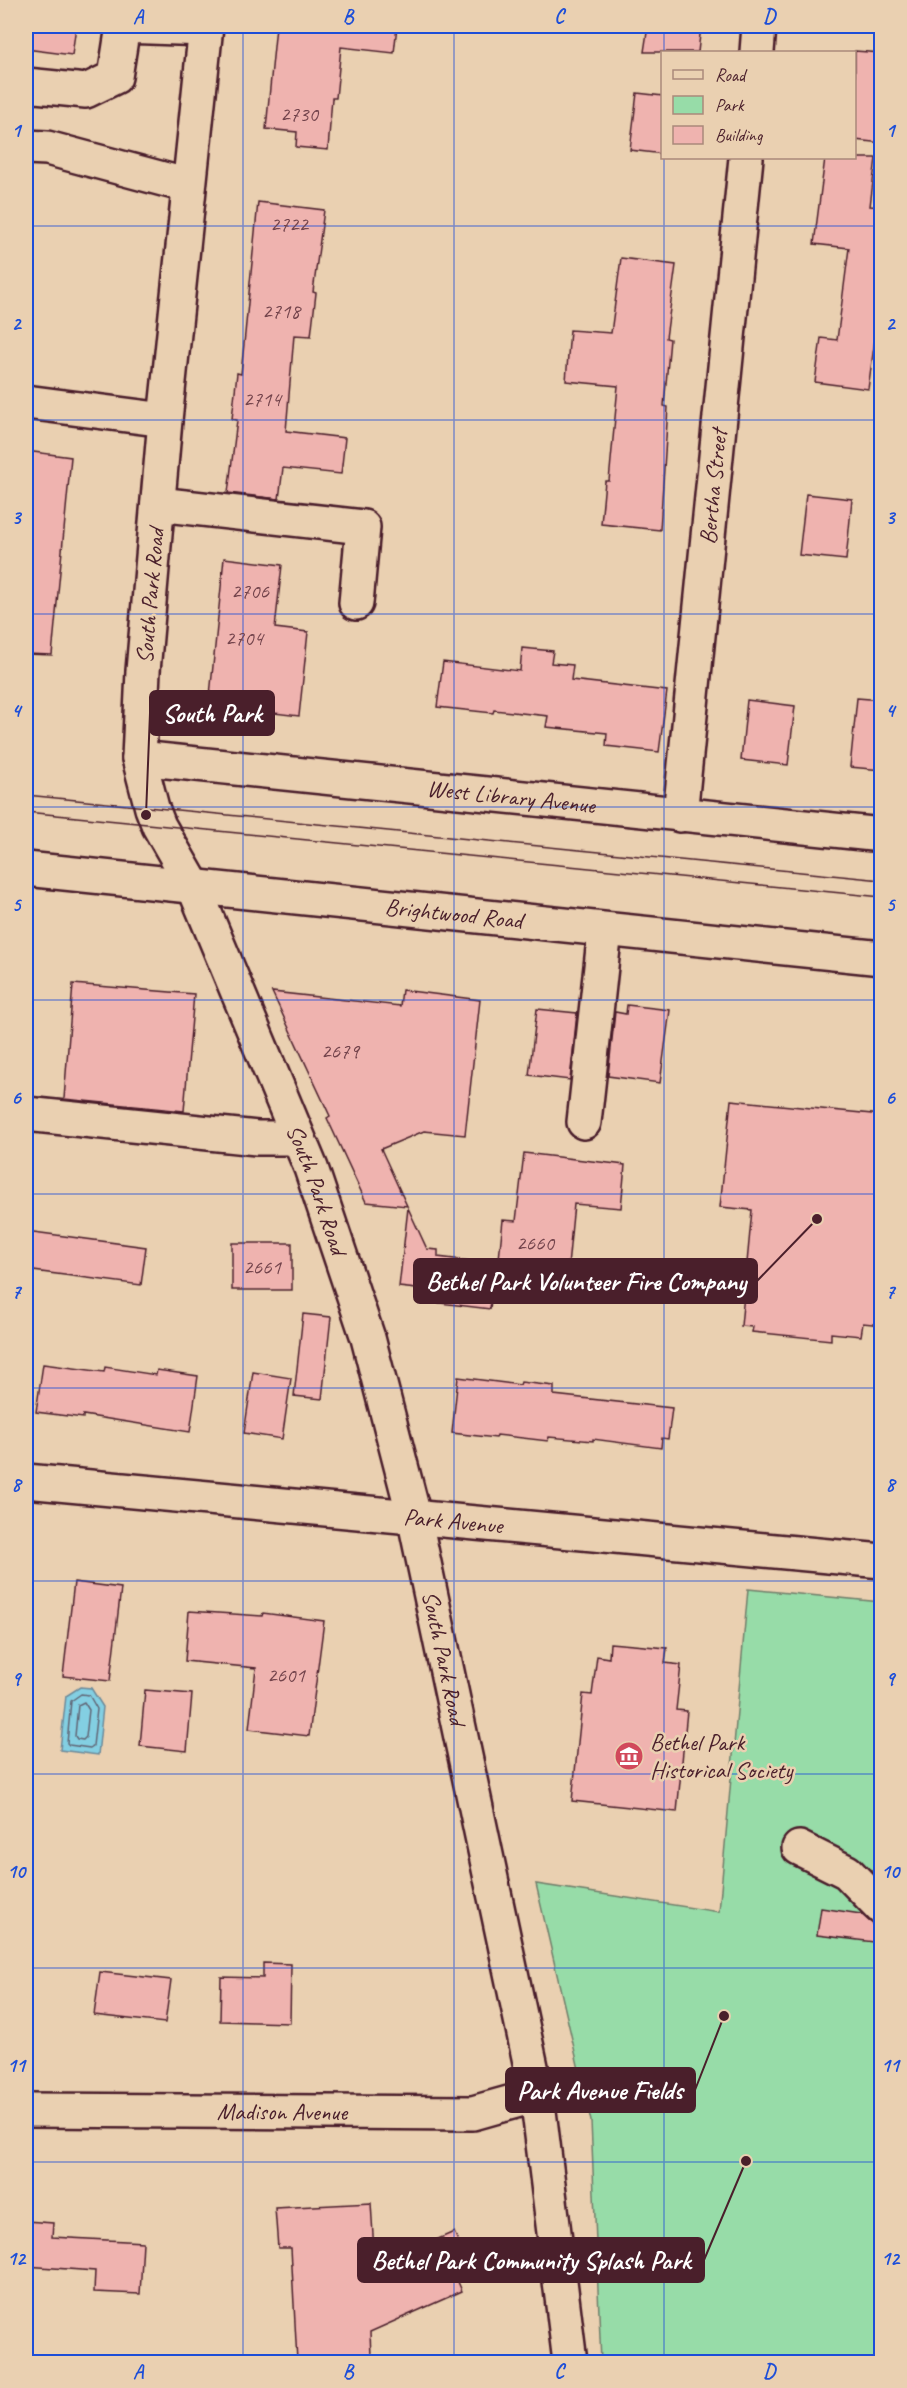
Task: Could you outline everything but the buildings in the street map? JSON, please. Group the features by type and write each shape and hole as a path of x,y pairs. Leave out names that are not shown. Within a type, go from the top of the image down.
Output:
{"street":[{"path":"26,85 86,91 115,77 123,26 206,27"},
{"path":"756,51 759,26"},
{"name":"South Park Road","path":"206,27 165,420 143,671 139,758 159,826 194,887 298,1138 368,1338 414,1516 537,2096 570,2362"},
{"path":"26,147 47,148 189,186"},
{"name":"Bertha Street","path":"680,815 746,159"},
{"path":"26,402 165,420"},
{"path":"158,504 363,527 356,603"},
{"name":"West Library Avenue","path":"139,758 882,834"},
{"name":"Brightwood Road","path":"26,869 882,958"},
{"path":"584,1122 605,930"},
{"path":"26,1114 257,1138 298,1138"},
{"name":"Park Avenue","path":"26,1481 882,1561"},
{"path":"799,1848 847,1872 882,1908"},
{"name":"Madison Avenue","path":"26,2110 473,2113 537,2096"}],"green space":[{"path":"748,1589 881,1602 881,2362 601,2362 591,2121 536,1884 719,1912"}],"water":[{"path":"80,1687 91,1688 103,1707 98,1755 60,1750 66,1696"}],"tram line":[{"path":"26,795 882,880"},
{"path":"26,812 882,897"}],"place":[{"name":"South Park","path":"146,815"},
{"name":"Bethel Park Volunteer Fire Company","path":"817,1219"},
{"name":"Bethel Park Historical Society","path":"629,1756"},
{"name":"Park Avenue Fields","path":"724,2016"},
{"name":"Bethel Park Community Splash Park","path":"746,2161"}]}
